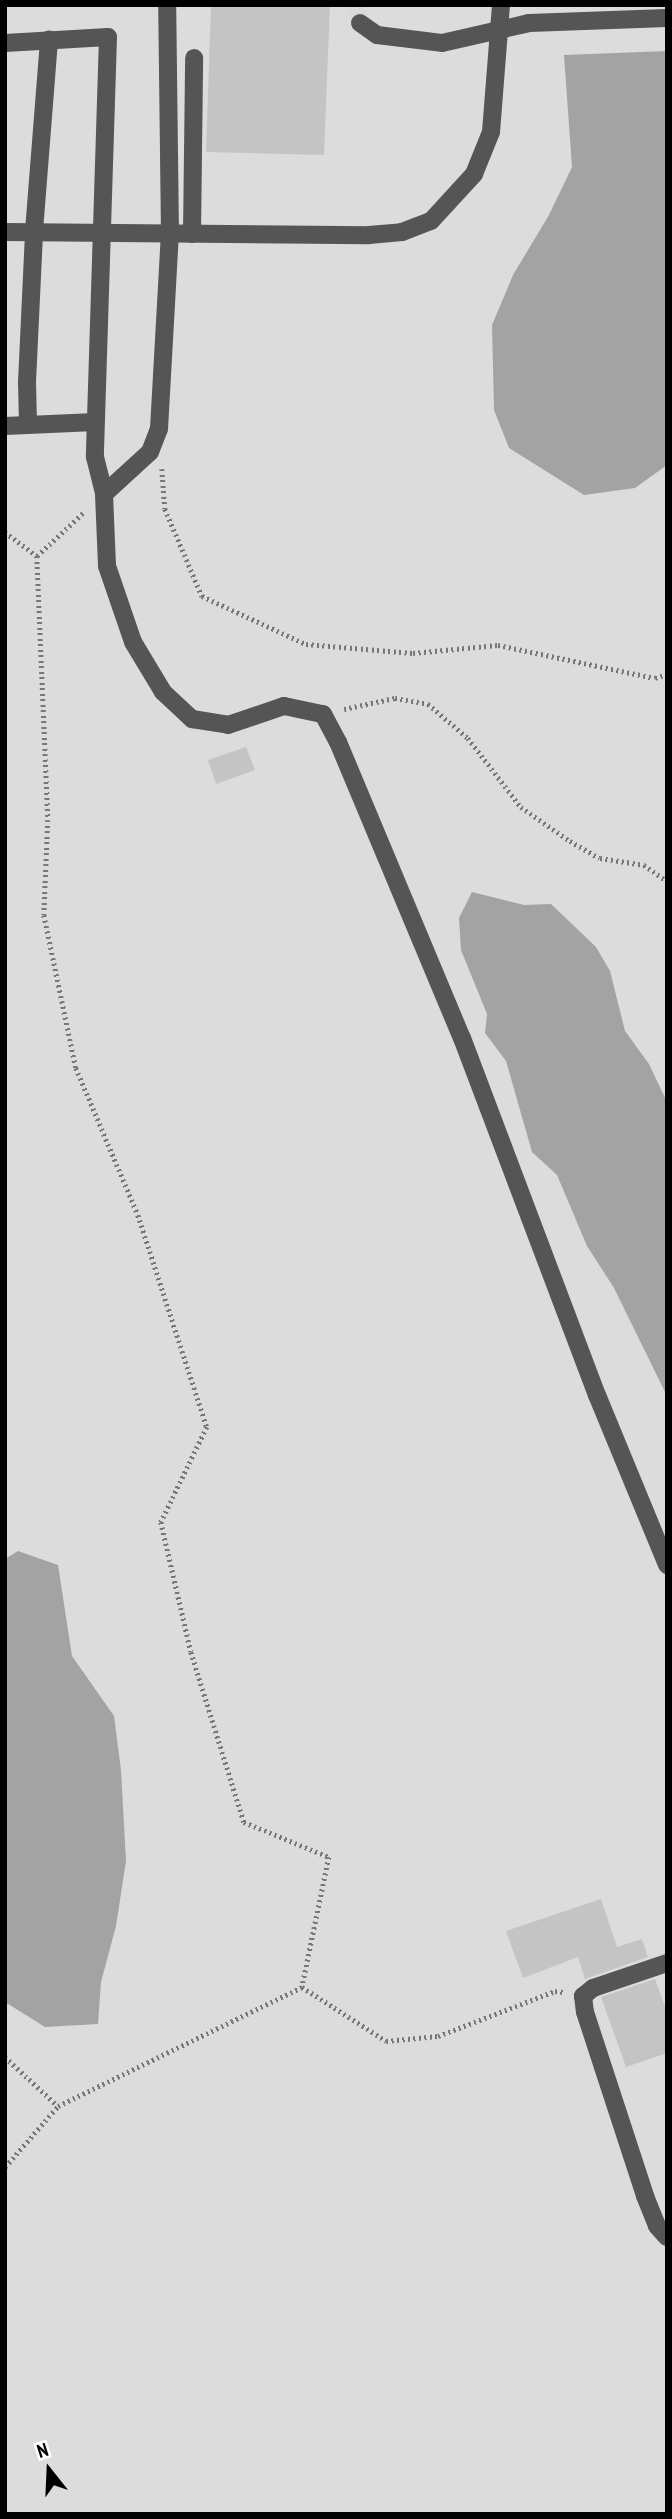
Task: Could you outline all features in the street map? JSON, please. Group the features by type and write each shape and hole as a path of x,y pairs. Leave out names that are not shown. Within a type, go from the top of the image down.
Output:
{"lane":[{"path":"104,494 150,452 159,429 170,235 167,5"},
{"path":"5,232 369,235 402,232 431,221 474,174 491,132 497,29 501,5"},
{"path":"360,23 377,34 442,43 529,23 667,18"},
{"path":"5,43 108,37 95,457 104,494 107,566 133,642 163,692 192,719 228,725 284,706 323,714 338,742 462,1038 597,1395 667,1565"},
{"path":"28,425 27,382 34,231 49,40"},
{"path":"192,234 194,58"},
{"path":"5,426 96,422"},
{"path":"667,1963 593,1988 583,1996 585,2012 645,2196 657,2226 667,2237"}],"path":[{"path":"159,429 165,509 202,596 306,644 413,653 498,645 655,678 667,674"},
{"path":"104,494 37,556 48,820 44,915 76,1068 138,1215 207,1427 161,1522 191,1652 244,1822 329,1857 302,1987"},
{"path":"5,532 37,556"},
{"path":"323,714 394,698 428,704 468,738 520,807 600,858 644,865 667,881"},
{"path":"302,1987 386,2041 438,2036 555,1991 583,1996"},
{"path":"5,2167 58,2106 302,1987"},
{"path":"5,2057 58,2106"}],"shaded area":[{"path":"5,5 667,5 667,2514 5,2514"},
{"path":"667,51 667,465 635,488 584,495 509,448 494,410 492,325 513,275 549,215 572,167 564,55"},
{"path":"472,892 524,905 551,904 596,947 610,971 625,1031 649,1064 667,1102 667,1396 614,1288 587,1246 557,1175 532,1152 506,1061 485,1033 487,1014 461,950 459,918"},
{"path":"18,1551 58,1565 72,1656 114,1716 121,1770 126,1861 116,1926 101,1982 98,2024 45,2027 5,2002 5,1559"}],"building":[{"path":"211,5 330,5 324,155 206,152"},
{"path":"246,747 255,770 216,784 208,760"},
{"path":"601,1899 617,1947 642,1939 648,1957 585,1979 578,1957 523,1978 506,1931"},
{"path":"655,1979 667,2012 667,2053 626,2067 601,1997"}],"tunnel":[{"path":"356,5 360,23"}]}
